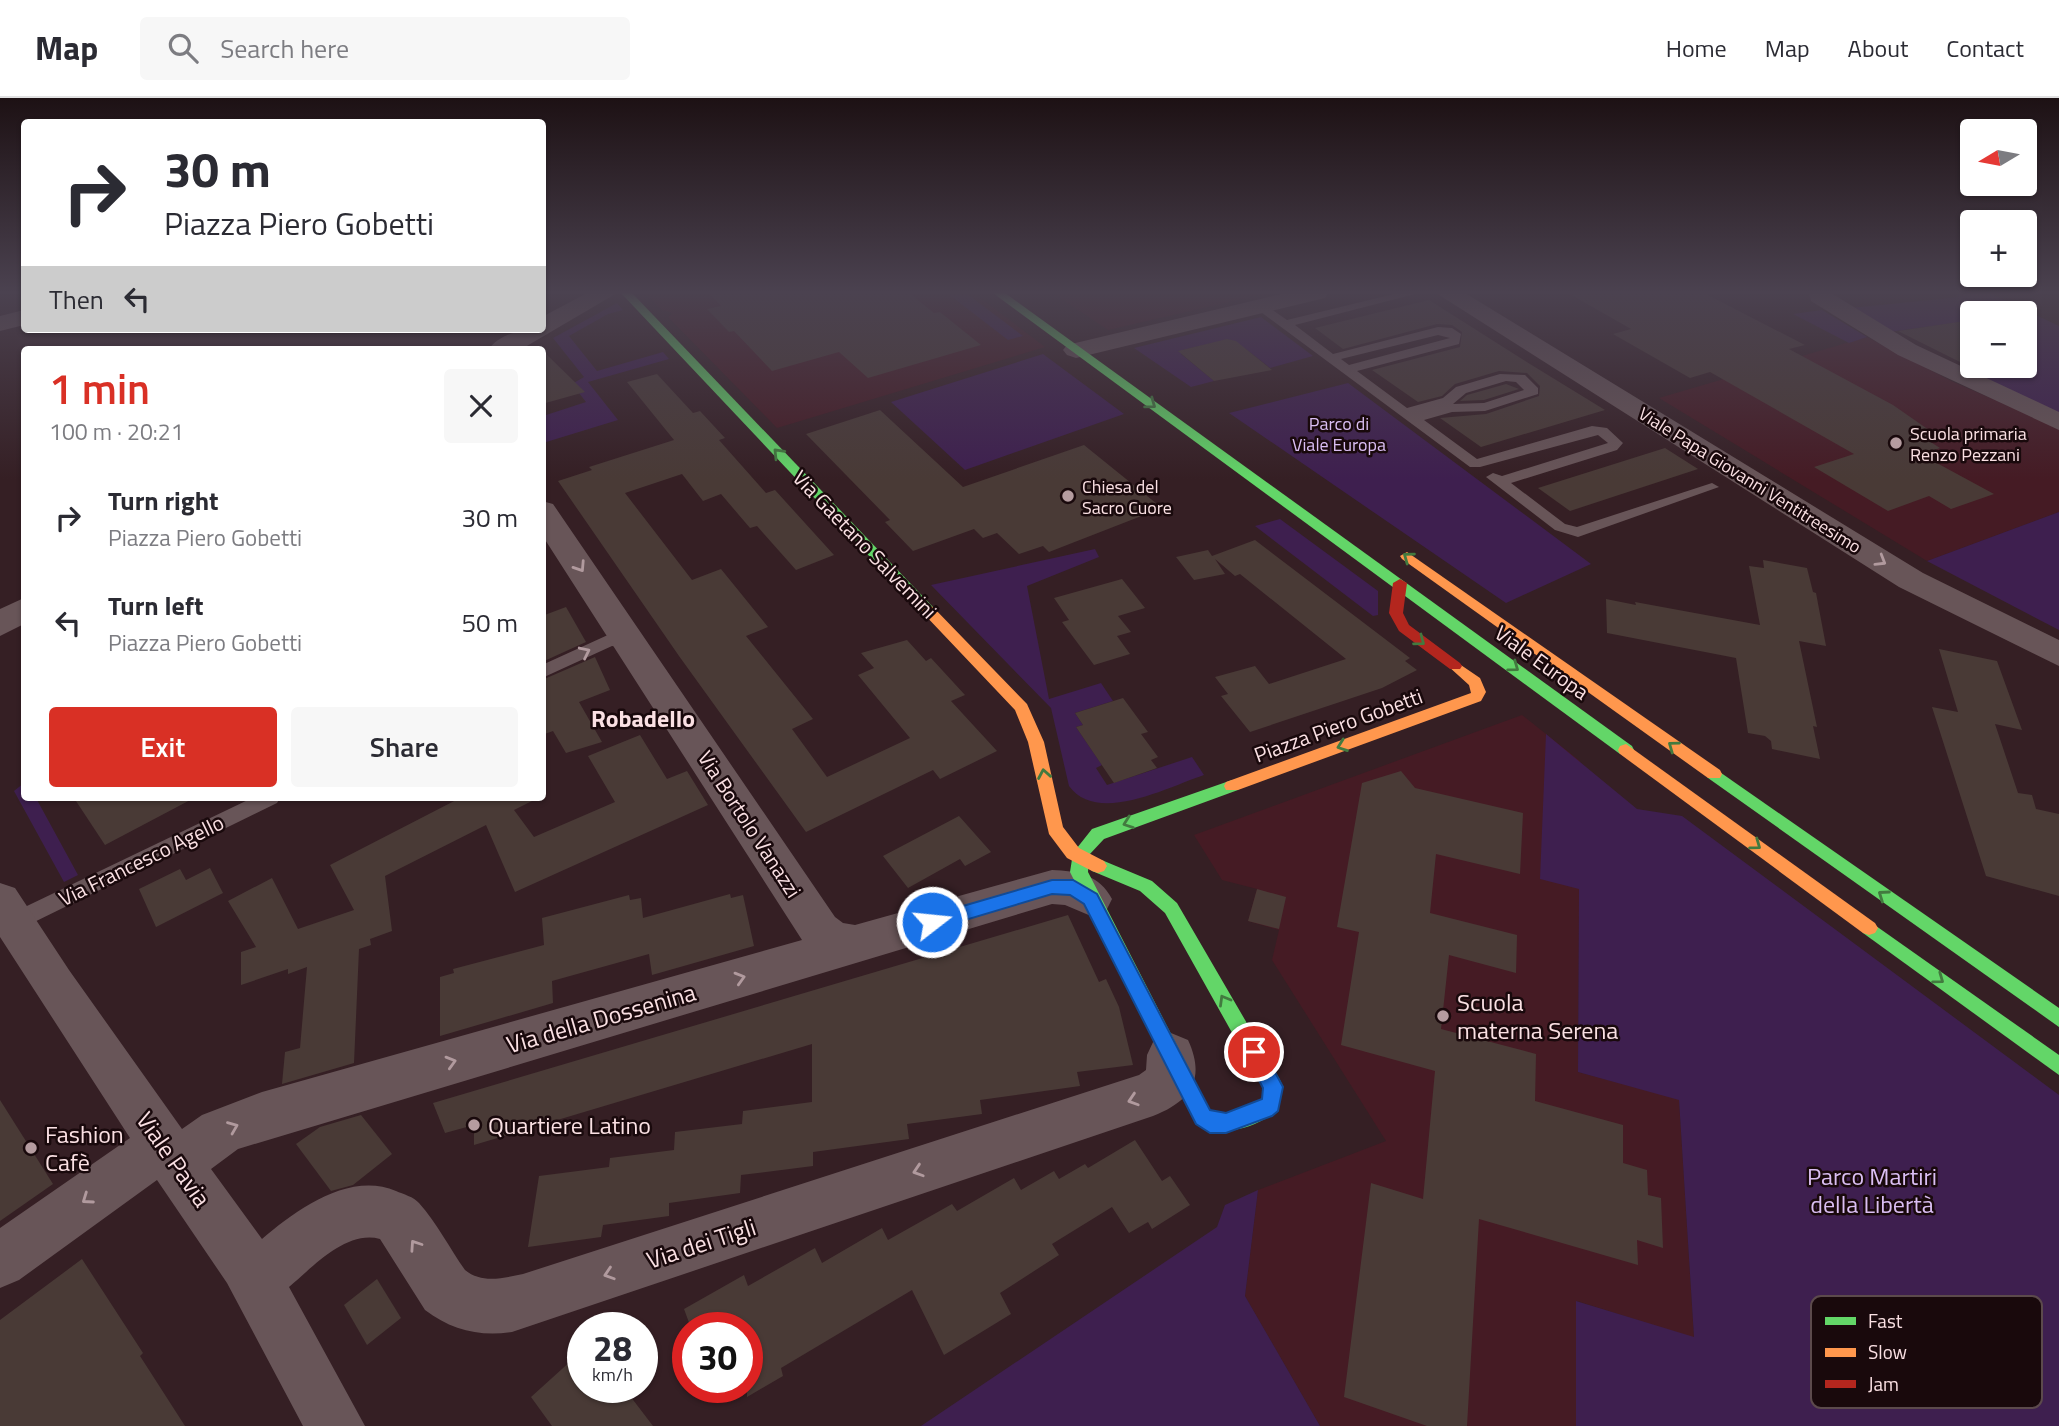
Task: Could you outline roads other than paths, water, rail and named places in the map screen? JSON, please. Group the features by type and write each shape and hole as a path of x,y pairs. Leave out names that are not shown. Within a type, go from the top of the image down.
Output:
{"street":[{"name":"Via Gaetano Salvemini","path":"685,355 1023,708 1037,736 1072,838"},
{"name":"Viale Europa","path":"1109,355 1400,583 2059,1066"},
{"name":"Viale Papa Giovanni Ventitreesimo","path":"1548,355 1911,580 2059,654"},
{"path":"1917,355 2059,422"},
{"name":"Via Bortolo Vanazzi","path":"546,516 819,930 833,940 856,944"},
{"name":"Viale Europa","path":"1392,545 2059,1019"},
{"name":"Piazza Piero Gobetti","path":"1072,838 1476,696 1479,692 1475,682 1404,628 1396,613 1400,583"},
{"path":"0,624 21,611"},
{"path":"1034,892 1052,879 1072,838"},
{"path":"1072,838 1162,896 1267,1074 1273,1087 1271,1104 1264,1110 1226,1123 1210,1123 1203,1117 1080,879 1072,838"},
{"name":"Via della Dossenina","path":"0,1261 169,1154 262,1116 1034,892 1062,886 1073,888 1091,899"},
{"name":"Viale Pavia","path":"6,912 255,1281 335,1426"},
{"name":"Via dei Tigli","path":"255,1281 329,1223 362,1210 377,1209 390,1213 399,1220 445,1290 455,1300 487,1308 523,1302 1153,1093 1170,1081 1171,1055"}],"lane":[{"path":"1327,355 1560,527 1578,532 1712,487"},
{"path":"1331,358 1343,355"},
{"path":"1346,370 1402,355"},
{"path":"1505,377 1520,378 1533,391 1485,407 1451,408 1409,416 1448,401 1461,390 1505,377"},
{"path":"1475,464 1592,430 1602,431 1616,443 1612,447 1499,482"},
{"path":"546,670 610,640 630,642"},
{"name":"Via Francesco Agello","path":"6,912 263,801"}],"place":[{"name":"Scuola primaria Renzo Pezzani","path":"1896,443"},
{"name":"Chiesa del Sacro Cuore","path":"1068,496"},
{"name":"Scuola materna Serena","path":"1443,1016"},
{"name":"Quartiere Latino","path":"474,1125"},
{"name":"Fashion Cafè","path":"31,1148"}],"district":[{"name":"Robadello","path":"643,718"}],"park label":[{"name":"Parco di Viale Europa","path":"1339,433"},
{"name":"Parco Martiri della Libertà","path":"1872,1190"}]}
